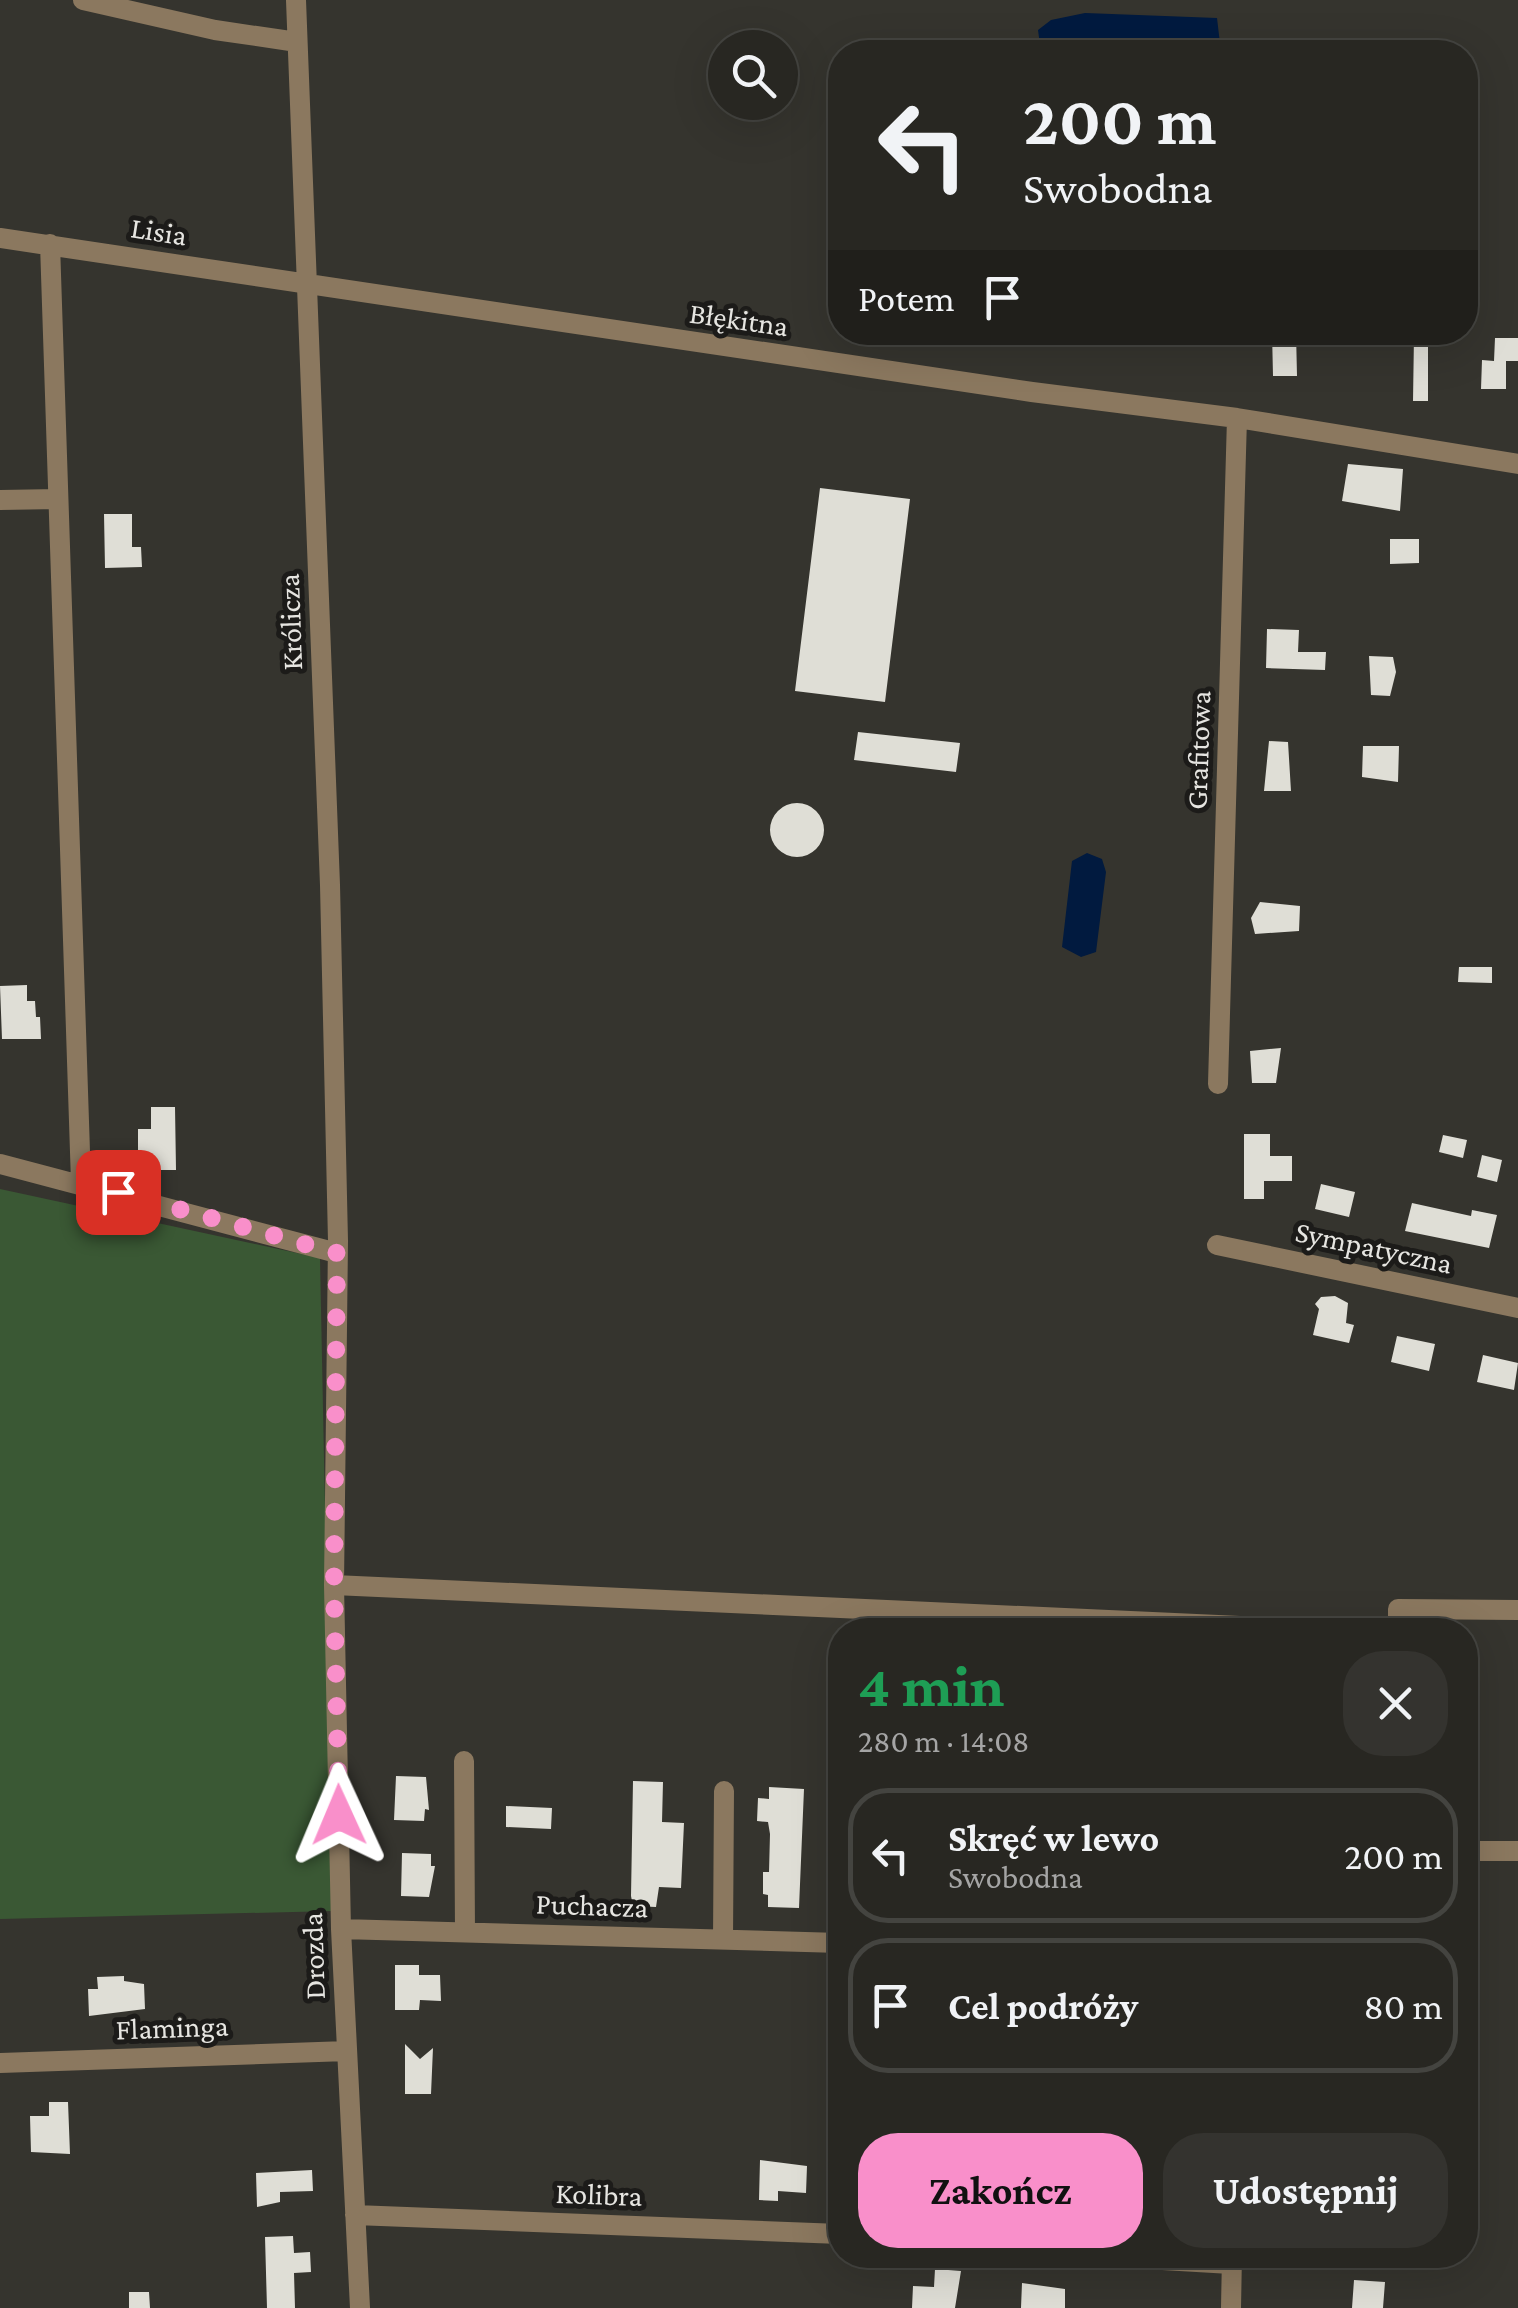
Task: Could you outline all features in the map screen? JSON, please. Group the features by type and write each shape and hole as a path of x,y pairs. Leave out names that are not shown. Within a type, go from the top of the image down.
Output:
{"street":[{"path":"82,0 215,30 298,42"},
{"name":"Królicza","path":"296,0 330,885 338,1247"},
{"name":"Lisia","path":"0,238 307,285"},
{"path":"50,244 81,1182"},
{"name":"Błękitna","path":"307,285 1237,418 1518,464"},
{"name":"Grafitowa","path":"1218,1084 1237,418"},
{"path":"0,500 58,499"},
{"path":"0,1164 338,1247"},
{"name":"Sympatyczna","path":"1217,1244 1518,1308"},
{"name":"Drozda","path":"338,1247 334,1585 341,1930 360,2308"},
{"path":"334,1585 1063,1618"},
{"path":"1398,1618 1398,1609 1518,1610"},
{"path":"464,1761 464,1932"},
{"path":"723,1939 724,1791"},
{"path":"1478,1850 1518,1852"},
{"name":"Puchacza","path":"341,1930 828,1943"},
{"name":"Flaminga","path":"0,2063 347,2050"},
{"name":"Kolibra","path":"355,2215 828,2234"},
{"path":"1231,2308 1232,2268"}],"green space":[{"path":"0,1189 320,1258 333,1911 0,1919"}],"water":[{"path":"1085,13 1217,18 1220,40 1039,40 1038,30 1051,20"},
{"path":"1087,853 1102,859 1106,872 1096,952 1081,957 1062,947 1072,861"}],"building":[{"path":"1495,338 1518,338 1518,361 1506,361 1506,389 1481,389 1482,360 1494,361"},
{"path":"1272,345 1296,345 1297,376 1273,376"},
{"path":"1414,345 1428,345 1428,401 1413,401"},
{"path":"1348,464 1403,469 1400,511 1342,501"},
{"path":"820,488 910,499 885,702 795,691"},
{"path":"104,514 132,514 132,547 141,547 142,567 105,568"},
{"path":"1390,539 1419,539 1419,563 1390,564"},
{"path":"1267,629 1299,630 1298,652 1326,652 1325,670 1266,668"},
{"path":"1369,656 1393,657 1396,672 1390,696 1371,695"},
{"path":"858,732 960,743 956,772 854,760"},
{"path":"1269,741 1288,742 1291,791 1264,791"},
{"path":"1363,746 1399,746 1398,782 1362,777"},
{"path":"797,803 816,811 824,830 816,849 797,857 778,849 770,830 778,811"},
{"path":"1260,902 1300,906 1299,931 1255,934 1251,918"},
{"path":"1459,967 1492,967 1492,983 1458,982"},
{"path":"27,985 27,1001 35,1001 36,1017 40,1017 41,1039 2,1039 0,986"},
{"path":"1281,1048 1276,1083 1252,1083 1250,1051"},
{"path":"151,1107 175,1107 176,1170 151,1170 151,1155 138,1155 138,1129 151,1129"},
{"path":"1244,1134 1270,1134 1270,1156 1292,1156 1292,1181 1264,1181 1264,1199 1244,1199"},
{"path":"1443,1135 1467,1140 1463,1158 1439,1152"},
{"path":"1482,1155 1502,1160 1497,1182 1477,1177"},
{"path":"1321,1184 1355,1192 1349,1217 1315,1209"},
{"path":"1412,1203 1471,1216 1472,1210 1497,1215 1489,1248 1405,1231"},
{"path":"1335,1296 1348,1303 1346,1323 1354,1325 1349,1343 1313,1335 1319,1309 1315,1304 1321,1297"},
{"path":"1397,1336 1435,1344 1429,1371 1391,1362"},
{"path":"1483,1355 1518,1363 1514,1390 1477,1382"},
{"path":"396,1776 426,1777 429,1810 425,1809 424,1821 394,1820"},
{"path":"633,1781 663,1782 662,1822 684,1823 681,1888 659,1887 656,1907 633,1906 631,1896"},
{"path":"769,1787 804,1789 799,1908 768,1907 768,1895 763,1894 763,1872 769,1872 770,1834 768,1822 757,1821 758,1798 769,1799"},
{"path":"506,1806 552,1808 551,1829 506,1827"},
{"path":"402,1853 431,1854 431,1866 435,1866 429,1897 401,1896"},
{"path":"395,1965 419,1965 419,1975 440,1975 441,2001 420,2000 419,2010 395,2010"},
{"path":"124,1976 124,1981 144,1984 145,2009 89,2016 88,1989 98,1989 97,1977"},
{"path":"405,2044 420,2059 433,2048 431,2094 405,2094"},
{"path":"49,2102 68,2102 70,2154 31,2152 30,2116 49,2116"},
{"path":"760,2160 807,2166 806,2193 778,2191 778,2201 759,2200"},
{"path":"312,2170 313,2191 280,2192 280,2202 257,2207 256,2173"},
{"path":"293,2236 294,2253 310,2252 311,2272 294,2273 295,2308 267,2308 265,2237"},
{"path":"935,2269 961,2271 955,2308 912,2308 913,2286 934,2287"},
{"path":"1354,2280 1385,2282 1383,2308 1352,2308"},
{"path":"1022,2283 1065,2289 1065,2308 1021,2308"},
{"path":"129,2292 149,2292 150,2308 129,2308"}],"route":[{"path":"118,1192 337,1253 334,1585 339,1815"}]}
